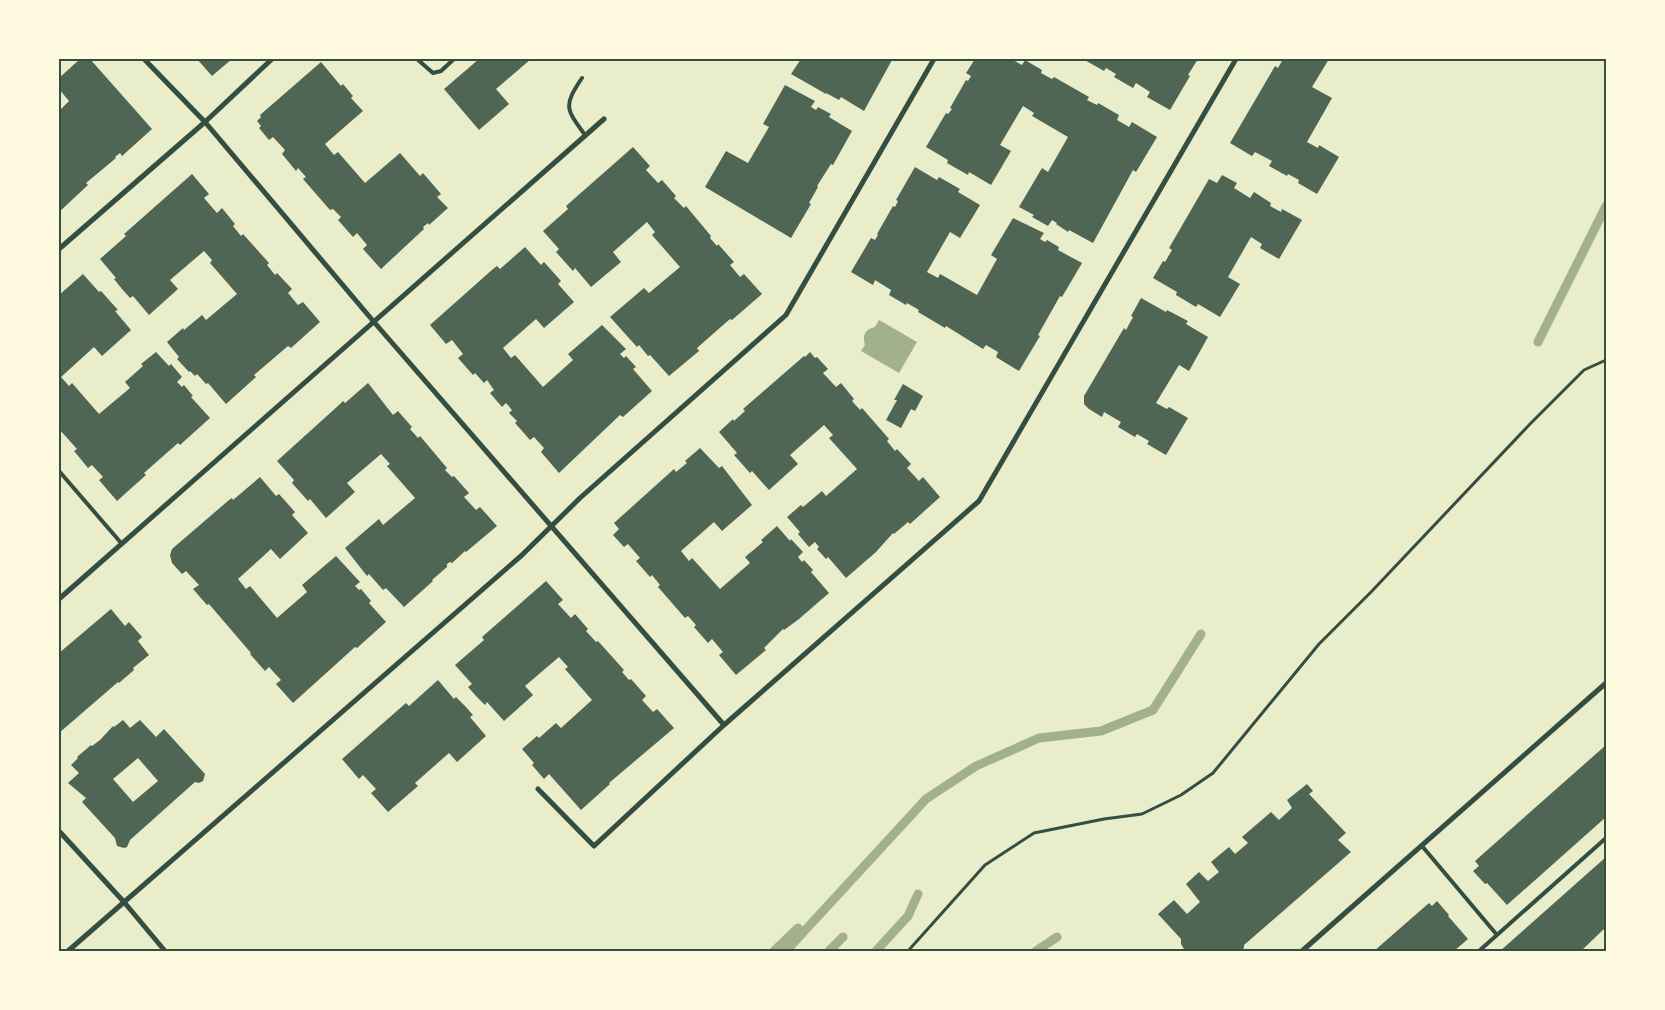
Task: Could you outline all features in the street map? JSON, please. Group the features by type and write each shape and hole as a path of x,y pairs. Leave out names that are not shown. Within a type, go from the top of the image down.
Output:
{"street":[{"path":"144,59 205,122 374,322 724,725"},
{"path":"59,249 205,122 272,59"},
{"path":"68,951 514,561 786,315 934,59"},
{"path":"538,789 594,846 724,725 979,501 1236,59"},
{"path":"59,599 604,119"},
{"path":"1302,951 1606,683"},
{"path":"59,830 165,951"}],"lane":[{"path":"416,59 433,73 441,71 454,59"},
{"path":"582,78 570,94 569,113 585,135"},
{"path":"59,471 122,544"},
{"path":"1479,951 1606,838"},
{"path":"1422,846 1497,935"}],"path":[{"path":"908,951 985,865 1034,833 1104,819 1142,814 1181,795 1213,773 1318,644 1379,585 1530,424 1584,370 1606,360"}],"shaded area":[{"path":"879,320 917,342 899,373 861,351 865,345 865,333 875,327"}],"building":[{"path":"80,59 90,59 152,129 122,156 120,153 115,157 86,183 88,185 59,212 59,111 69,101 59,89 59,78"},
{"path":"197,59 232,59 212,76"},
{"path":"479,59 531,59 496,89 509,104 479,130 444,89"},
{"path":"801,59 892,60 864,111 841,97 839,100 791,74"},
{"path":"975,59 1011,59 1022,65 1025,60 1042,70 1041,73 1052,79 1054,77 1089,97 1087,100 1097,105 1098,103 1119,115 1117,120 1129,127 1132,122 1157,137 1136,172 1133,170 1093,243 1069,230 1068,232 1052,220 1048,226 1032,217 1034,215 1019,207 1042,168 1048,172 1068,137 1032,116 1034,113 1023,106 1000,145 1011,151 991,185 969,172 968,175 947,163 948,160 926,147 946,113 948,114 952,109 950,108 966,80 968,81 971,76 966,73"},
{"path":"1083,59 1198,59 1170,110 1147,97 1150,92 1136,83 1133,88 1114,77 1116,74 1106,68 1104,71"},
{"path":"1283,59 1329,59 1312,87 1332,98 1307,142 1318,148 1319,145 1339,157 1317,194 1298,183 1299,180 1269,166 1272,161 1255,152 1252,156 1230,143 1275,66 1278,68"},
{"path":"321,62 341,86 343,84 353,96 351,98 363,111 325,144 334,155 338,152 365,183 400,153 420,176 423,173 441,194 437,197 448,208 429,225 428,223 423,227 424,229 381,269 363,249 367,245 357,233 353,237 338,220 341,217 333,209 330,210 303,179 306,177 298,168 296,171 282,154 285,150 273,137 269,140 259,128 261,126 257,121 261,117 260,115"},
{"path":"785,85 815,101 811,107 816,110 818,107 831,114 829,117 852,131 833,165 831,164 817,186 809,203 811,204 791,238 705,187 726,151 748,163 769,127 763,124"},
{"path":"633,147 650,166 646,170 658,183 662,180 676,196 674,198 684,208 686,206 711,236 710,238 734,262 730,265 740,277 744,274 762,294 714,333 697,348 699,351 669,376 639,345 637,347 610,317 644,288 649,293 680,267 652,235 655,232 647,222 613,252 621,262 591,287 575,268 573,271 556,252 559,249 543,231 568,209 566,206"},
{"path":"915,167 937,180 939,177 960,189 958,192 980,205 960,238 950,232 927,272 938,278 940,274 977,295 997,259 991,255 1013,218 1044,233 1040,239 1045,242 1047,240 1059,247 1058,250 1082,263 1062,297 1060,296 1038,335 1040,336 1019,371 996,357 998,352 986,345 983,349 946,326 945,328 918,312 919,310 907,303 906,305 889,295 891,290 875,280 873,285 851,272 871,238 875,240 893,206 895,207 898,201 896,200"},
{"path":"192,174 209,194 204,198 217,213 222,208 235,224 233,226 241,236 243,234 269,263 267,265 275,275 277,273 292,289 288,293 298,305 303,302 320,322 291,348 288,346 254,375 256,377 226,404 208,383 206,384 197,374 195,376 189,372 177,359 179,357 167,342 202,315 206,320 237,294 210,263 212,260 204,251 170,280 178,289 149,315 133,296 130,298 122,289 114,279 116,278 100,259 126,236 124,234"},
{"path":"1222,175 1237,183 1234,188 1250,198 1254,192 1271,203 1270,206 1281,212 1282,209 1302,220 1279,259 1260,248 1262,244 1251,237 1228,277 1240,284 1220,317 1198,304 1196,307 1176,295 1177,292 1153,278 1172,250 1169,248 1209,179 1217,183"},
{"path":"525,247 541,265 544,262 561,281 558,284 574,302 544,328 536,319 503,348 511,358 515,355 543,387 573,360 568,354 602,325 626,349 620,354 624,358 626,356 636,367 633,369 652,391 623,417 620,415 559,473 541,452 544,448 534,437 530,440 515,423 517,421 509,413 512,410 506,403 502,407 490,393 494,390 487,380 484,383 475,373 473,375 458,358 463,354 452,340 446,344 430,325 493,269 497,266 500,269"},
{"path":"83,274 118,310 115,311 131,330 102,356 94,347 61,377 69,386 72,383 99,414 130,388 125,382 143,366 141,364 156,352 169,366 171,364 182,377 177,382 182,387 184,385 193,396 191,397 210,418 180,445 178,443 144,473 146,475 117,501 99,480 103,477 92,465 88,468 74,451 77,449 59,429 59,295"},
{"path":"1141,298 1166,312 1167,310 1188,321 1186,324 1208,337 1189,371 1179,365 1156,403 1167,409 1169,407 1188,418 1166,455 1147,444 1149,441 1137,434 1135,437 1118,427 1121,422 1104,412 1102,417 1084,404 1084,396 1124,328 1126,330"},
{"path":"810,352 828,369 823,373 836,387 841,383 854,399 852,401 860,410 862,408 889,439 887,441 895,451 897,449 911,464 907,468 919,481 923,477 940,497 910,524 908,522 893,533 876,552 846,578 828,557 826,559 817,549 819,547 815,542 809,547 798,534 800,532 787,517 801,505 803,507 822,491 826,496 857,469 829,438 833,435 824,425 790,455 798,464 769,490 734,455 737,453 719,432 733,419 734,421 745,411 743,409"},
{"path":"368,383 393,415 398,411 412,427 410,429 418,438 420,436 447,468 445,470 452,477 454,476 469,493 464,497 476,510 480,507 497,526 452,563 447,564 447,567 433,581 404,607 386,588 383,590 369,574 367,576 345,548 379,519 383,525 415,498 387,466 390,464 381,454 347,483 355,492 326,518 310,499 308,501 292,483 294,480 277,461 343,401 345,403"},
{"path":"903,384 923,396 915,411 911,409 901,428 886,420"},
{"path":"700,448 719,468 722,466 752,505 722,531 714,522 681,551 689,561 692,558 720,589 750,563 745,557 763,542 761,540 777,526 803,552 798,557 802,562 804,560 813,570 811,572 829,593 799,619 783,629 764,648 766,650 736,675 719,655 723,652 712,639 708,643 694,627 696,625 688,616 685,618 658,587 660,585 652,575 650,577 636,561 640,558 628,544 624,547 613,535 619,529 614,523 674,469 676,472 687,463 685,461"},
{"path":"260,477 276,496 279,494 295,512 292,515 308,533 280,559 271,549 238,579 246,589 250,586 277,618 307,592 302,585 336,556 360,582 355,586 359,590 361,589 371,601 369,603 386,622 357,648 355,647 293,703 276,684 281,680 269,667 265,671 209,604 207,605 193,589 199,585 186,571 182,574 172,563 170,555 172,549 229,500 232,498 233,500"},
{"path":"546,581 563,600 558,604 571,618 575,614 588,629 586,631 596,642 598,641 624,670 622,672 646,696 642,700 653,712 657,709 674,728 609,783 581,810 549,774 544,779 522,749 537,736 539,738 556,723 561,728 592,700 565,669 568,667 559,657 525,686 533,695 504,721 487,702 485,705 468,687 472,684 455,665 484,640 482,637"},
{"path":"111,609 125,626 129,622 142,637 138,641 149,655 119,683 59,733 59,653"},
{"path":"438,680 454,699 456,697 473,715 470,717 486,736 457,762 449,753 415,783 418,786 388,812 371,793 376,789 363,775 359,779 342,759 406,703 409,706"},
{"path":"123,720 130,728 140,720 156,737 164,729 205,774 203,781 195,782 130,840 127,847 124,848 117,846 115,838 82,802 86,798 68,783 79,773 71,765 77,757","holes":["138,758 158,781 133,802 113,779"]},
{"path":"1606,745 1606,817 1507,905 1473,871 1479,866 1475,861"},
{"path":"1307,784 1313,791 1309,794 1346,833 1338,840 1351,852 1244,945 1241,951 1202,951 1200,949 1187,951 1184,949 1181,939 1158,914 1174,900 1187,914 1200,902 1186,884 1199,872 1208,881 1219,872 1211,862 1229,847 1235,854 1248,843 1242,837 1271,812 1279,820 1292,808 1287,800"},
{"path":"1606,857 1606,927 1581,951 1500,951"},
{"path":"1437,901 1468,939 1454,951 1374,951 1429,903 1432,906"}],"waterway":[{"path":"1538,342 1606,206"},
{"path":"786,951 926,799 976,766 1039,738 1101,731 1153,710 1201,634"},
{"path":"876,951 908,916 918,894"},
{"path":"774,951 798,928"},
{"path":"829,951 843,937"},
{"path":"1036,951 1057,937"}]}
